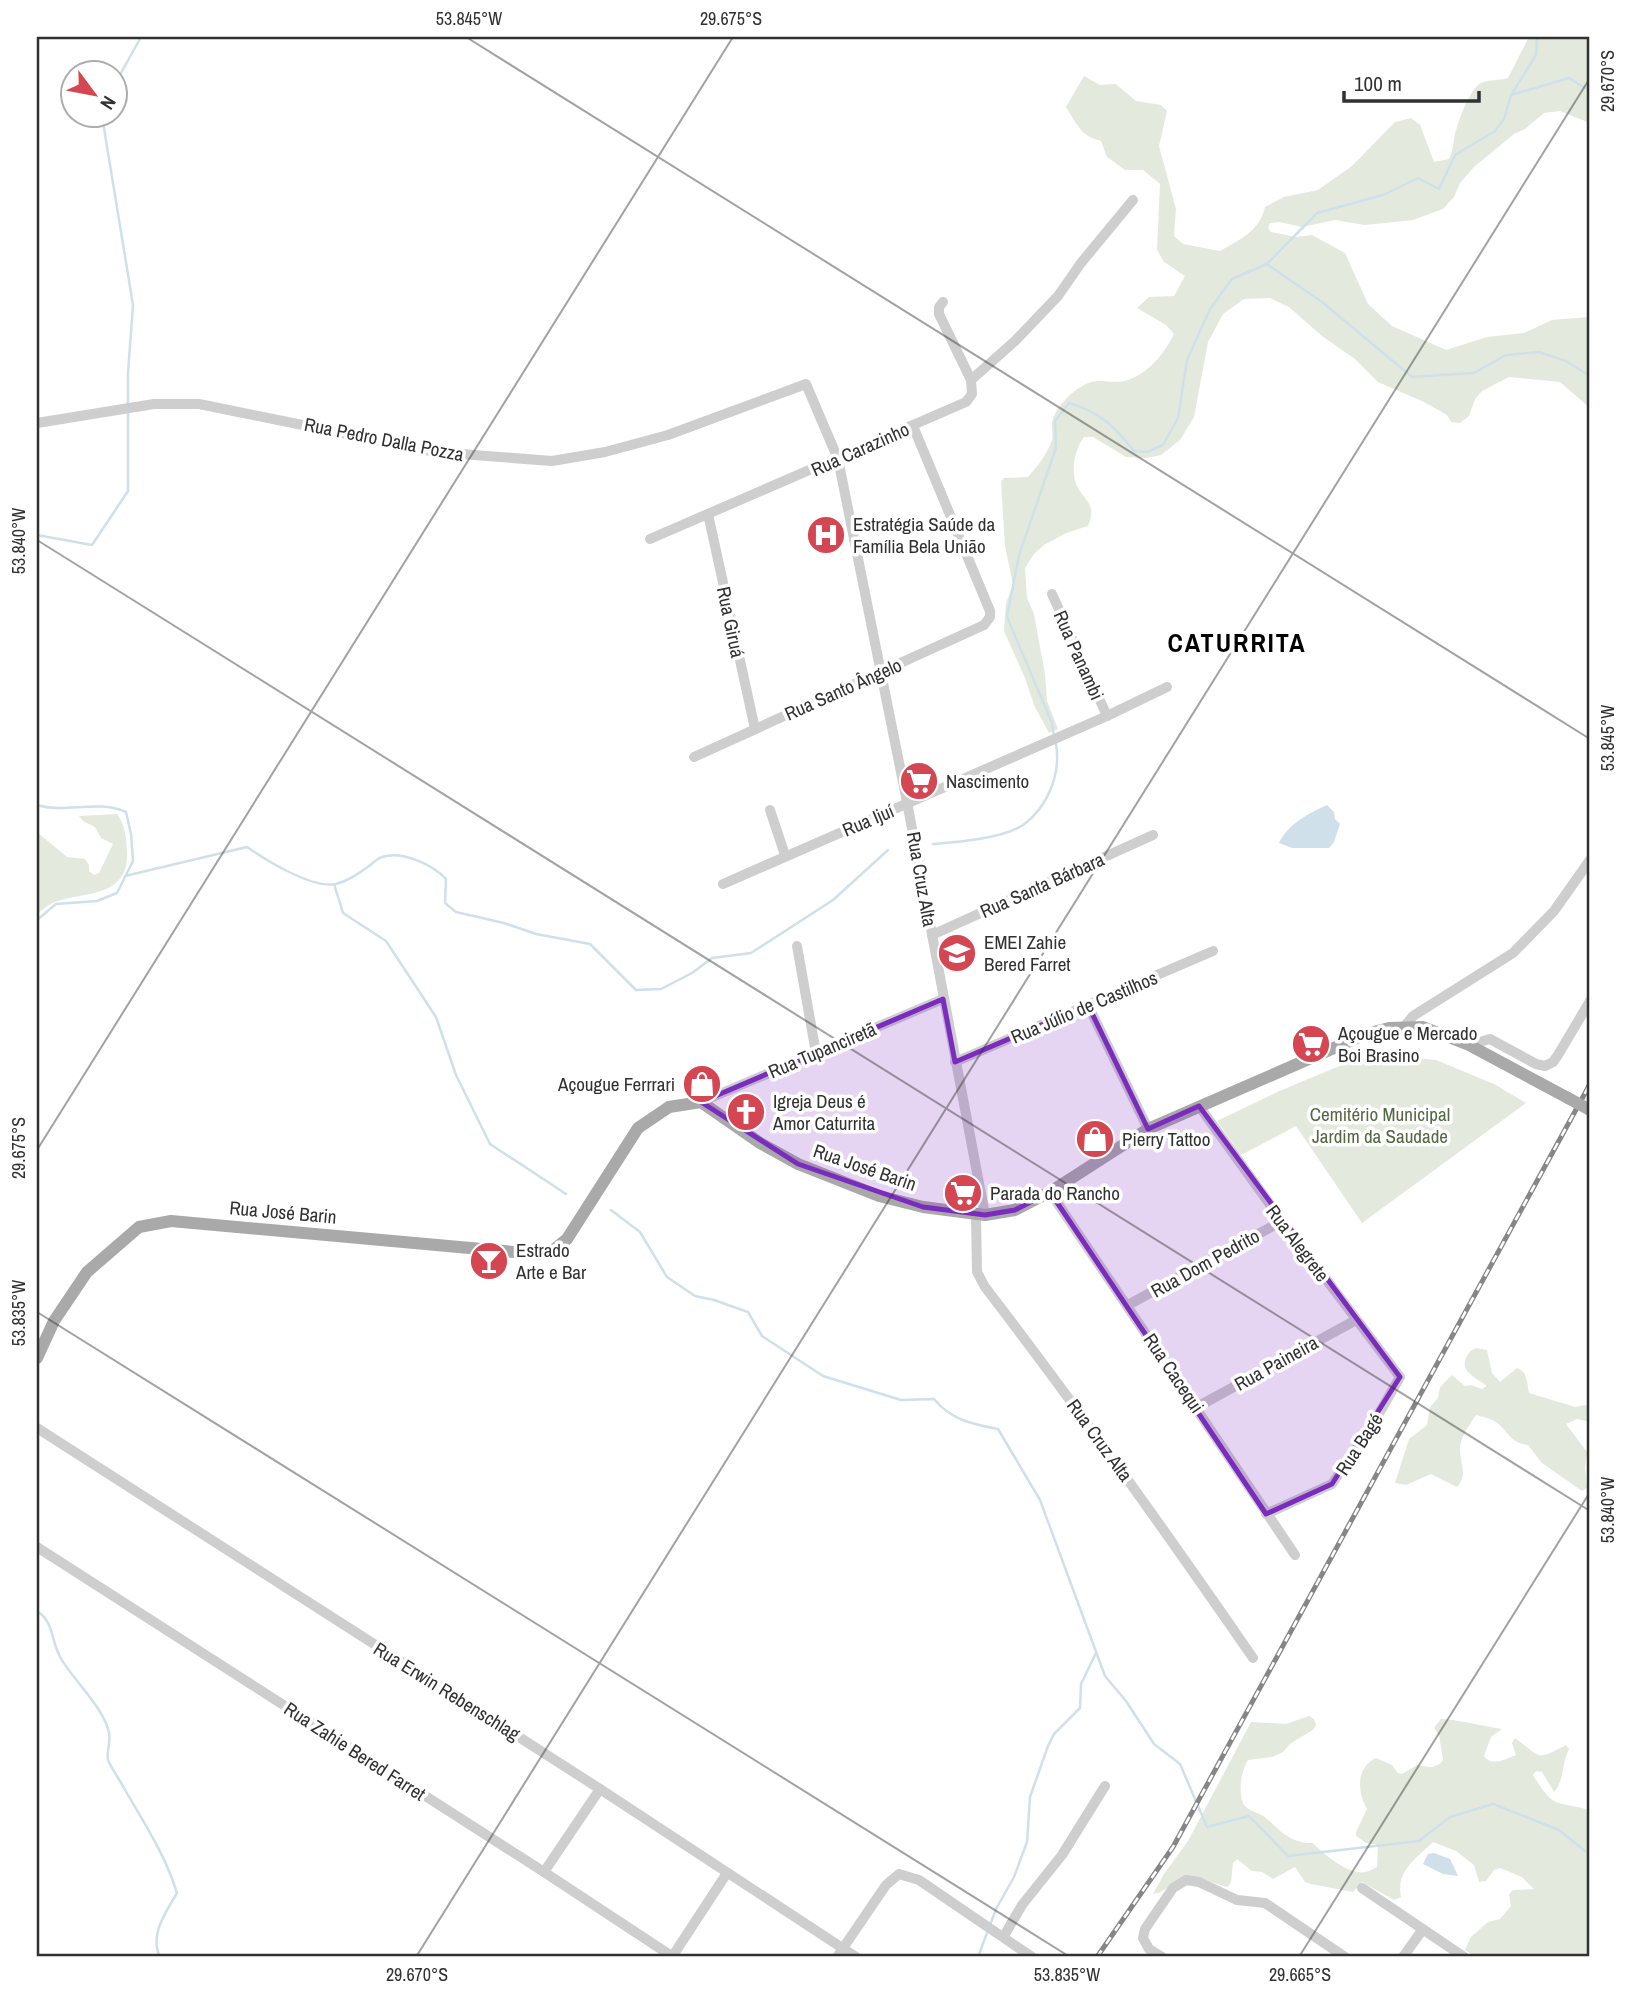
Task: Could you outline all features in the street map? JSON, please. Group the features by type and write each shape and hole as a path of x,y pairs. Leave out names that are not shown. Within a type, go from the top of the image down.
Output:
{"main road":[{"name":"Rua José Barin","path":"37,1358 54,1321 87,1272 139,1227 171,1222 536,1254 551,1252 567,1239 638,1128 669,1107 701,1102 760,1143 798,1164 879,1196 923,1207 980,1215 1015,1210 1050,1192 1148,1129 1366,1034 1404,1027 1423,1027 1469,1045 1590,1110"}],"street":[{"path":"943,302 939,307 939,314 971,380 1015,341 1058,296 1081,263 1133,200"},
{"name":"Rua Carazinho","path":"650,539 838,460 966,402 972,394 971,380"},
{"name":"Rua Pedro Dalla Pozza","path":"37,423 154,404 199,404 435,452 552,461 605,452 668,435 806,384"},
{"name":"Rua Cruz Alta","path":"806,384 838,460 907,802 980,1215 977,1272 985,1287 1136,1490 1253,1658"},
{"name":"Rua Santo Ângelo","path":"694,757 984,625 990,617 990,611 912,426"},
{"name":"Rua Giruá","path":"708,514 755,729"},
{"name":"Rua Panambi","path":"1052,594 1107,716"},
{"name":"Rua Ijuí","path":"723,884 1107,716 1167,687"},
{"path":"770,810 785,855"},
{"name":"Rua Santa Bárbara","path":"932,935 1153,835"},
{"path":"1404,1027 1413,1016 1522,945 1554,911 1590,860"},
{"path":"797,946 816,1053"},
{"name":"Rua Júlio de Castilhos","path":"955,1062 1213,951"},
{"name":"Rua Tupanciretã","path":"701,1102 943,999"},
{"path":"1469,1045 1490,1039 1536,1065 1545,1066 1553,1062 1558,1055 1590,1001"},
{"path":"1088,1005 1148,1129"},
{"name":"Rua Alegrete","path":"1199,1107 1400,1377"},
{"name":"Rua Cacequi","path":"1050,1192 1295,1555"},
{"name":"Rua Dom Pedrito","path":"1128,1305 1282,1222"},
{"name":"Rua Paineira","path":"1197,1407 1356,1320"},
{"name":"Rua Bagé","path":"1266,1514 1332,1484 1373,1424 1400,1377"},
{"name":"Rua Erwin Rebenschlag","path":"37,1428 727,1872 840,1953 856,1957"},
{"name":"Rua Zahie Bered Farret","path":"37,1547 672,1957"},
{"path":"1003,1936 1022,1905 1062,1855 1105,1786"},
{"path":"544,1872 600,1789"},
{"path":"672,1957 727,1872"},
{"path":"840,1953 886,1885 899,1874 910,1875 919,1880 1032,1957"},
{"path":"1162,1957 1149,1949 1143,1938 1145,1929 1173,1888 1186,1880 1199,1882 1237,1900 1265,1903 1345,1957"},
{"path":"1362,1888 1464,1957"},
{"path":"1404,1957 1423,1929"}],"highlighted area":[{"path":"943,999 955,1062 1088,1005 1148,1129 1199,1106 1400,1377 1332,1484 1266,1514 1050,1192 1015,1210 985,1215 923,1207 798,1164 701,1102"}],"green space":[{"path":"1529,37 1590,37 1590,123 1560,111 1544,113 1474,167 1443,209 1413,220 1365,225 1335,220 1302,227 1279,222 1270,223 1268,228 1271,232 1296,237 1312,235 1345,253 1368,304 1392,326 1446,350 1487,337 1524,333 1552,320 1588,317 1590,408 1560,382 1509,377 1482,391 1475,399 1469,416 1460,423 1451,422 1447,415 1424,402 1378,382 1355,359 1322,336 1289,307 1270,298 1244,299 1223,314 1208,342 1194,417 1180,440 1161,455 1147,458 1126,457 1093,437 1084,437 1078,448 1074,474 1077,486 1091,508 1088,526 1066,533 1044,545 1025,568 1027,598 1034,614 1047,701 1058,729 1049,733 1034,705 1004,631 1006,603 1013,585 1005,546 1001,482 1004,478 1028,477 1035,469 1052,440 1055,414 1066,398 1076,390 1094,382 1127,380 1152,365 1174,334 1166,325 1137,308 1149,297 1174,296 1185,276 1164,262 1157,250 1160,184 1143,170 1125,170 1107,157 1101,141 1083,132 1066,107 1084,76 1100,85 1116,84 1136,101 1161,105 1167,111 1159,146 1176,209 1174,236 1183,244 1220,251 1254,229 1265,207 1284,197 1318,190 1352,166 1395,122 1411,118 1420,125 1434,162 1449,159 1459,122 1473,91 1481,83 1508,78"},
{"path":"117,814 125,831 127,850 126,866 121,877 103,890 55,902 37,914 37,832 67,857 85,859 89,871 94,875 99,873 113,844 101,838 95,827 79,816"},
{"name":"Cemitério Municipal Jardim da Saudade","path":"1371,1053 1436,1060 1494,1084 1526,1103 1362,1223 1296,1126 1241,1155 1217,1121 1277,1092"},
{"path":"1476,1348 1487,1350 1492,1373 1500,1382 1517,1368 1525,1375 1529,1393 1575,1407 1586,1405 1590,1408 1590,1422 1577,1419 1566,1424 1587,1452 1587,1488 1582,1491 1542,1463 1528,1445 1513,1439 1495,1421 1476,1415 1461,1443 1463,1473 1457,1487 1431,1474 1406,1485 1395,1483 1409,1439 1427,1425 1430,1407 1438,1398 1440,1387 1452,1375 1465,1386 1482,1389 1487,1386 1470,1374 1465,1366 1467,1356"},
{"path":"1309,1716 1314,1719 1316,1725 1313,1730 1291,1743 1283,1752 1272,1757 1248,1760 1241,1781 1243,1803 1287,1836 1313,1843 1337,1863 1360,1872 1377,1867 1378,1845 1366,1843 1356,1836 1367,1809 1361,1795 1360,1780 1369,1762 1376,1758 1392,1765 1402,1774 1417,1765 1437,1765 1443,1760 1439,1735 1434,1728 1441,1719 1502,1729 1491,1737 1484,1756 1491,1761 1516,1755 1512,1743 1515,1738 1539,1755 1566,1745 1569,1749 1560,1783 1554,1792 1542,1772 1536,1771 1533,1775 1551,1799 1590,1811 1590,1957 1476,1957 1465,1950 1471,1937 1488,1922 1500,1919 1511,1906 1509,1894 1513,1890 1534,1889 1522,1877 1500,1868 1494,1870 1486,1881 1479,1882 1474,1865 1456,1851 1433,1842 1408,1866 1401,1880 1401,1897 1394,1900 1362,1882 1353,1892 1305,1882 1295,1867 1273,1879 1262,1872 1252,1871 1237,1859 1233,1863 1228,1887 1191,1877 1178,1880 1153,1894 1188,1841 1251,1722 1286,1724"}],"shaded area":[{"path":"1327,805 1340,824 1329,848 1292,848 1279,843 1293,825"},
{"path":"1434,1853 1450,1859 1458,1876 1443,1874 1423,1864 1428,1854"}],"waterway":[{"path":"128,60 141,37"},
{"path":"1054,737 1052,723 1007,617 1019,555 1056,448 1055,421 1069,403 1106,421 1134,451 1147,452 1163,445 1178,418 1187,360 1210,309 1232,279 1267,264 1317,213 1383,195 1418,178 1439,189 1455,155 1495,131 1504,119 1511,95 1536,55 1537,37"},
{"path":"1511,95 1569,78 1590,91"},
{"path":"37,535 92,545 128,491 128,373 133,305 104,130"},
{"path":"1268,265 1322,302 1412,377 1474,373 1506,355 1539,352 1566,361 1590,376"},
{"path":"933,844 992,837 1014,830 1032,818 1051,789 1056,767 1056,744"},
{"path":"37,805 59,808 93,806 126,812 133,861 117,893 97,901 56,904 37,920"},
{"path":"125,876 247,847 302,878 336,884 358,874 380,858 390,855 408,857 425,864 446,879 445,903 456,912 504,923 536,934 590,944 636,990 661,989 692,973 712,958 751,953 833,900 888,850"},
{"path":"334,884 343,913 386,941 436,1017 456,1075 490,1144 566,1194"},
{"path":"611,1210 640,1232 667,1277 695,1296 748,1312 762,1336 823,1376 901,1400 934,1399 955,1416 998,1429 1040,1500 1105,1676 1126,1701 1154,1744 1180,1764 1207,1827 1249,1816 1288,1856 1419,1841 1450,1817 1493,1804 1559,1830 1590,1855"},
{"path":"37,1611 46,1620 60,1657 106,1724 109,1733 108,1760 154,1839 177,1893 158,1932 156,1940 160,1957"},
{"path":"978,1957 996,1909 1014,1877 1027,1842 1030,1797 1048,1746 1054,1734 1080,1708 1081,1684 1096,1653"}],"railway":[{"path":"1097,1957 1173,1847 1590,1084"}],"place":[{"name":"Estratégia Saúde da Família Bela União","path":"826,535"},
{"name":"Nascimento","path":"919,781"},
{"name":"EMEI Zahie Bered Farret","path":"957,953"},
{"name":"Açougue e Mercado Boi Brasino","path":"1311,1044"},
{"name":"Açougue Ferrrari","path":"702,1084"},
{"name":"Igreja Deus é Amor Caturrita","path":"746,1112"},
{"name":"Pierry Tattoo","path":"1095,1139"},
{"name":"Parada do Rancho","path":"963,1193"},
{"name":"Estrado Arte e Bar","path":"489,1261"}],"district":[{"name":"CATURRITA","path":"1237,642"}]}
